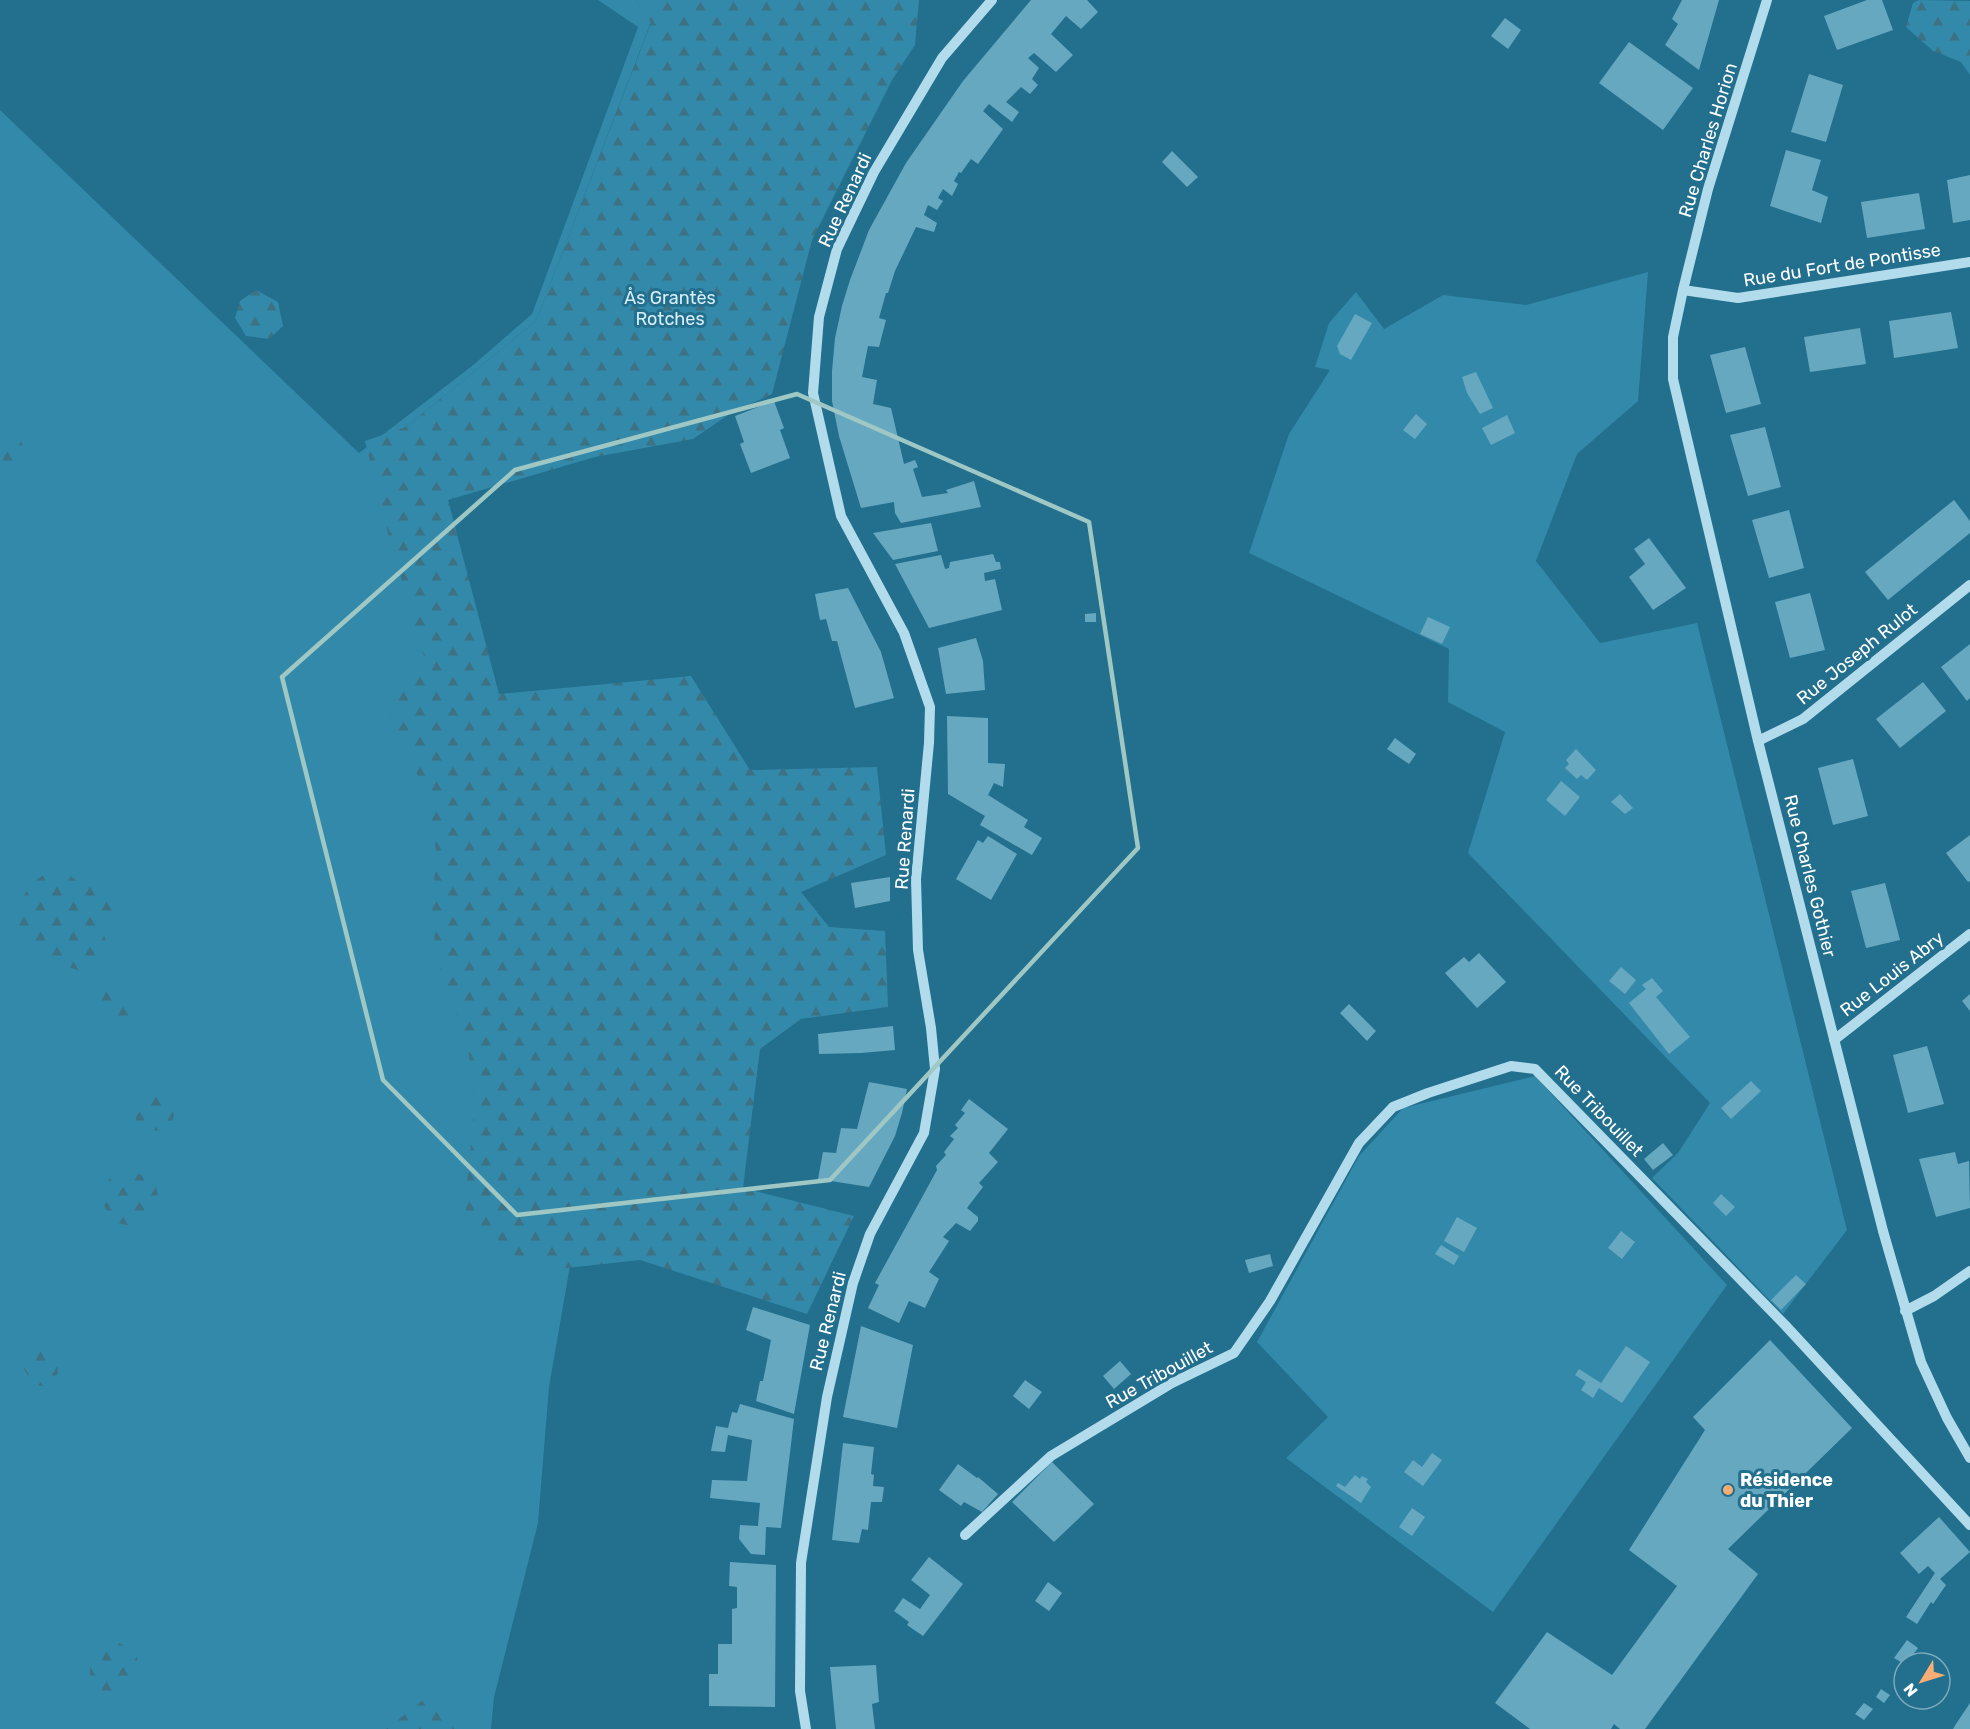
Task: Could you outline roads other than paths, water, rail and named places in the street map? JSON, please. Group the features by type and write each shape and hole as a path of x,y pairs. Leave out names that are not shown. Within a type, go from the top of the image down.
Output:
{"street":[{"name":"Rue Renardi","path":"806,1729 800,1691 801,1563 827,1397 853,1283 870,1234 924,1133 935,1069 931,1028 918,950 916,891 930,707 904,633 841,516 813,393 819,317 837,249 874,172 942,58 992,0"},
{"name":"Rue Charles Horion","path":"1683,290 1708,189 1767,0"},
{"name":"Rue du Fort de Pontisse","path":"1683,290 1738,298 1970,262"},
{"name":"Rue Charles Gothier","path":"1683,290 1673,337 1673,379 1758,741 1905,1311 1921,1362 1947,1418 1970,1458"},
{"name":"Rue Joseph Rulot","path":"1758,741 1803,719 1970,585"},
{"name":"Rue Louis Abry","path":"1834,1040 1970,934"},
{"name":"Rue Tribouillet","path":"965,1534 1051,1456 1172,1383 1234,1353 1270,1301 1359,1143 1393,1107 1511,1066 1535,1069 1785,1325 1970,1525"},
{"path":"1905,1311 1934,1296 1970,1271"}],"place":[{"name":"Résidence du Thier","path":"1728,1490"}],"park label":[{"name":"Ås Grantès Rotches","path":"670,308"}]}
